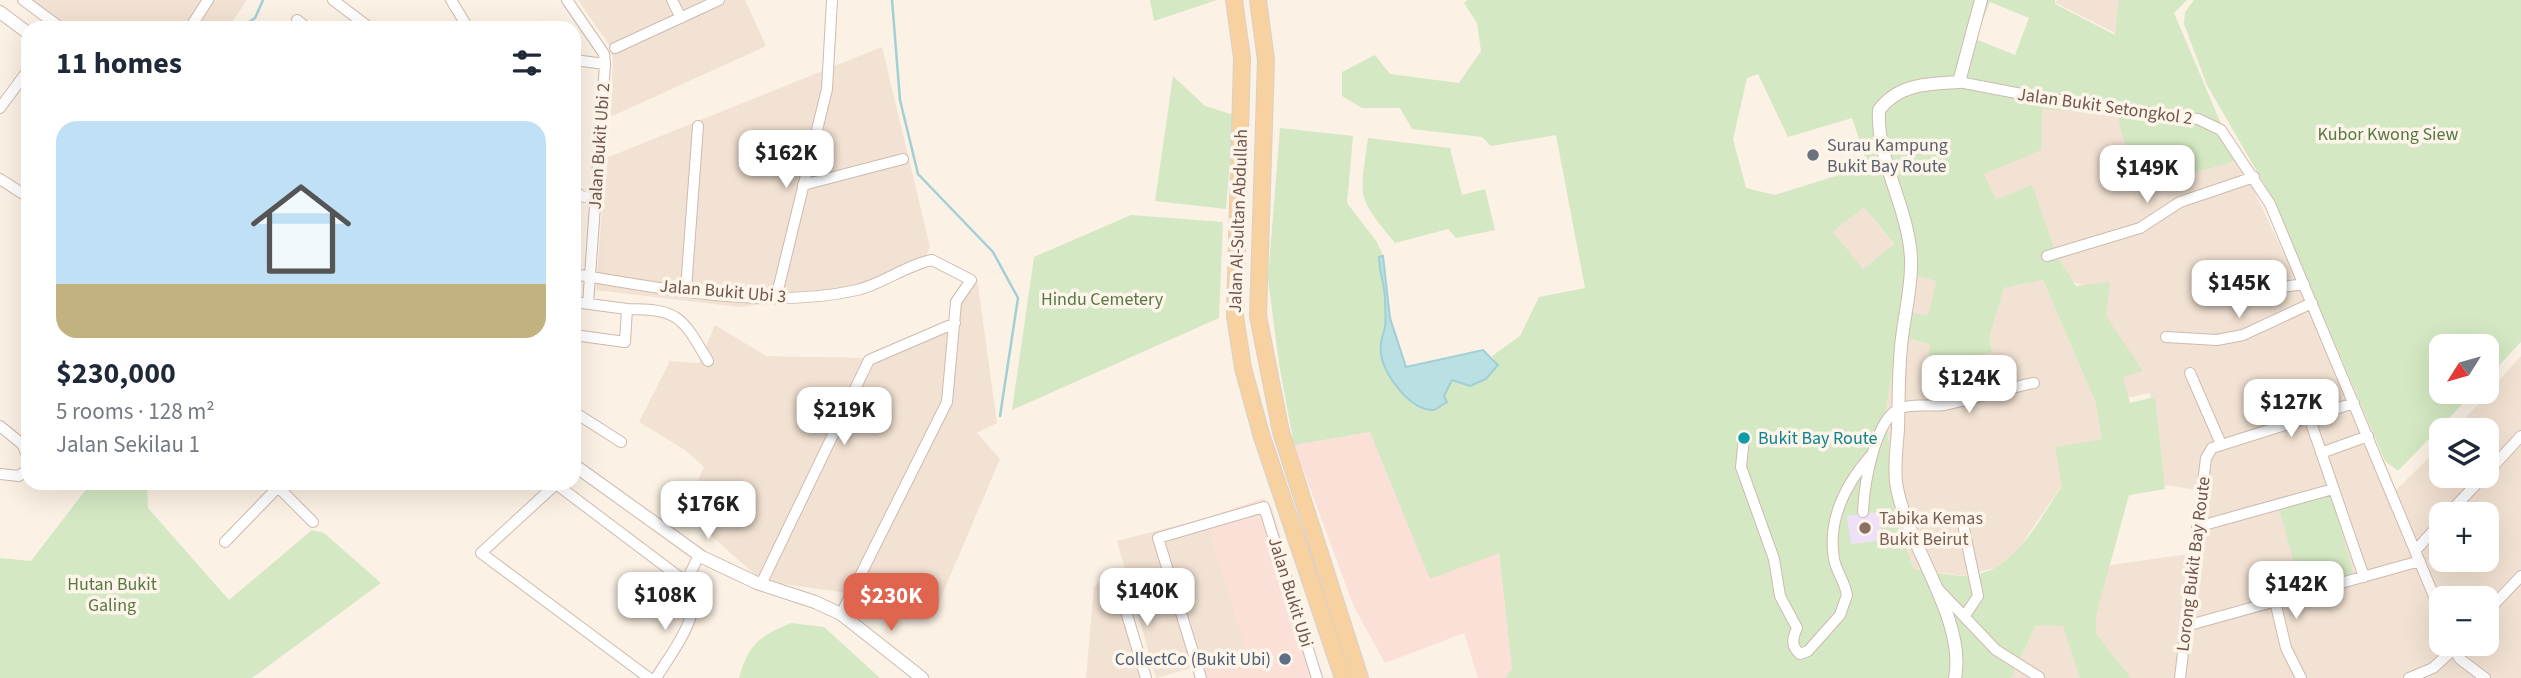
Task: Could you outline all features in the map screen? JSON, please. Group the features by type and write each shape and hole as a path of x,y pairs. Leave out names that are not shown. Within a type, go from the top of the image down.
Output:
{"main road":[{"name":"Jalan Al-Sultan Abdullah","path":"1234,0 1242,58 1234,273 1239,342 1261,434 1343,678"},
{"name":"Jalan Al-Sultan Abdullah","path":"1258,0 1266,60 1258,316 1281,432 1360,678"}],"street":[{"path":"23,0 52,21"},
{"path":"333,0 361,21"},
{"path":"451,0 464,21"},
{"name":"Jalan Bukit Ubi 2","path":"567,0 604,54 605,64 588,303"},
{"path":"671,0 681,18"},
{"path":"615,48 719,0"},
{"path":"776,298 827,89 832,0"},
{"path":"1955,678 1956,654 1938,589 1900,499 1896,480 1901,342 1911,261 1903,211 1878,127 1879,110 1885,101 1907,88 1959,82 1980,0"},
{"path":"194,21 204,2"},
{"path":"0,12 21,28"},
{"path":"581,61 605,64"},
{"path":"0,108 21,80"},
{"name":"Jalan Bukit Setongkol 2","path":"1959,82 2211,122 2221,130 2270,204 2430,586"},
{"path":"686,289 698,126"},
{"path":"803,185 903,159"},
{"path":"2047,256 2140,228 2180,202 2254,177"},
{"path":"0,179 21,192"},
{"path":"581,196 596,199"},
{"name":"Jalan Bukit Ubi 3","path":"581,275 776,298 855,290 932,260 971,280 958,296 955,323"},
{"path":"2262,290 2304,284"},
{"path":"581,302 626,309 658,309 674,313 685,323 708,360"},
{"path":"2166,337 2217,340 2243,335 2312,303"},
{"path":"581,336 625,342 626,309"},
{"path":"757,583 763,580 869,360 955,323 947,402 841,614"},
{"path":"2190,373 2221,444 2354,403"},
{"path":"1863,512 1864,485 1872,453 1887,420 1898,409 1945,404 2034,383"},
{"path":"581,416 621,442"},
{"path":"2309,417 2364,577"},
{"path":"0,426 21,442"},
{"path":"2321,453 2368,436"},
{"path":"2499,459 2521,436"},
{"path":"1744,438 1741,467 1774,559 1780,596 1797,628 1792,638 1795,649 1800,654 1808,651 1840,615 1847,595 1834,562 1832,538 1838,506 1853,475 1872,453"},
{"name":"Lorong Bukit Bay Route","path":"2180,678 2206,458 2221,444"},
{"path":"581,470 699,555 757,583 815,602 841,614 922,678"},
{"path":"0,474 21,474"},
{"path":"2459,502 2472,488"},
{"path":"2197,527 2333,489"},
{"path":"225,542 275,490"},
{"path":"284,490 313,522"},
{"path":"549,490 481,553 649,678"},
{"path":"564,490 686,582 693,592 694,609 656,678"},
{"name":"Jalan Bukit Ubi","path":"1201,678 1158,538 1264,507 1317,678"},
{"path":"1963,524 1978,596 1966,614"},
{"path":"2416,550 2429,535"},
{"path":"686,582 699,555"},
{"path":"2186,626 2420,561"},
{"path":"2499,599 2521,576"},
{"path":"1119,588 1146,678"},
{"path":"1938,589 1966,614 1996,650 2039,677"},
{"path":"2275,601 2286,648 2301,678"},
{"path":"2409,678 2433,668 2444,656"},
{"path":"2464,656 2485,678"}],"shaded area":[{"path":"21,0 247,0 233,21 49,21"},
{"path":"578,0 745,0 766,46 610,117 613,58 608,43"},
{"path":"2057,0 2121,0 2117,34 2056,3"},
{"path":"882,47 930,247 922,266 855,293 739,307 596,290 606,158"},
{"path":"2035,101 2117,110 2237,154 2395,491 2429,458 2429,488 2499,488 2499,418 2466,418 2478,404 2499,404 2499,381 2521,356 2521,678 2127,678 2091,629 2104,566 2189,554 2197,490 2160,484 2150,393 2125,398 2095,289 2071,281 2031,224 1990,196 1979,169"},
{"path":"1864,207 1894,245 1863,270 1833,232"},
{"path":"1918,276 1936,281 1928,317 1909,312"},
{"path":"977,278 997,423 977,433 1000,459 933,616 910,605 900,609 891,621 848,593 762,581 684,511 704,467 685,450 639,422 670,361 699,363 715,325 766,356 866,358 951,321 954,295"},
{"path":"2043,280 2095,401 2102,439 2062,485 2015,554 1997,567 1965,576 1914,569 1896,519 1886,411 1898,336 1930,344 1923,393 1943,392 1941,362 1988,337 2004,288"},
{"path":"1370,432 1499,553 1512,669 1505,678 1478,678 1464,633 1385,663 1354,607 1294,445"},
{"path":"1264,498 1273,511 1322,678 1201,678 1198,668 1246,652 1206,518"},
{"name":"Tabika Kemas Bukit Beirut","path":"1879,512 1883,540 1850,544 1847,516"},
{"path":"1206,518 1247,652 1156,678 1117,541"},
{"path":"1110,575 1144,678 1086,678 1094,587"},
{"path":"2036,625 2063,625 2080,678 2011,678"}],"green space":[{"path":"1150,0 1217,0 1154,21"},
{"path":"1467,0 2055,0 2055,4 2115,35 2119,0 2187,0 2174,13 2222,126 2242,159 2137,189 2117,114 2042,109 2041,150 1984,174 1996,200 2032,185 2057,256 2076,286 2110,282 2106,316 2143,371 2123,377 2130,403 2155,397 2165,489 2129,495 2096,615 2096,634 2131,678 2080,678 2063,626 2036,625 2011,678 1505,678 1512,669 1499,553 1430,579 1370,432 1294,445 1279,364 1268,278 1280,128 1353,136 1347,203 1377,242 1383,256 1379,257 1385,297 1382,350 1385,369 1444,398 1452,380 1486,379 1498,365 1492,356 1520,336 1539,297 1585,288 1556,135 1491,146 1482,137 1412,129 1400,108 1362,108 1342,96 1342,72 1375,55 1390,74 1459,83 1481,51 1477,23 1464,3","holes":["1990,2 2029,18 2015,55 1975,39","1758,74 1788,137 1852,118 1868,166 1775,195 1746,188 1733,139 1747,78","1864,207 1894,244 1863,269 1833,232","1918,276 1936,281 1928,316 1909,312","2043,280 2095,401 2102,439 2055,447 2062,486 2022,544 1996,567 1980,574 1962,576 1914,569 1896,520 1886,411 1898,336 1930,344 1923,393 1943,392 1941,362 1992,352 1989,337 2004,288","1879,512 1882,540 1851,544 1847,516"]},
{"name":"Kubor Kwong Siew","path":"2194,0 2521,0 2521,342 2499,365 2499,334 2429,334 2429,404 2462,404 2449,418 2429,418 2429,439 2398,471 2385,461 2274,201 2207,85 2184,24 2185,12"},
{"path":"1173,76 1205,106 1234,115 1226,209 1155,201"},
{"path":"1368,138 1450,148 1462,195 1485,189 1495,230 1456,238 1448,229 1395,243 1373,215 1364,195 1362,185"},
{"name":"Hindu Cemetery","path":"1131,215 1223,222 1219,318 1012,410 1034,257"},
{"name":"Hutan Bukit Galing","path":"86,490 147,490 148,508 229,600 312,530 324,533 381,583 252,678 0,678 0,558 31,561"},
{"path":"2332,495 2353,573 2301,587 2279,509"},
{"path":"791,623 824,627 880,678 739,678 756,643"}],"water":[{"path":"1383,256 1390,318 1406,367 1483,350 1498,365 1486,379 1470,386 1452,380 1444,396 1447,402 1434,410 1425,409 1408,399 1393,382 1383,363 1380,347 1385,324 1385,300 1379,257"}],"waterway":[{"path":"250,21 255,18 263,0"},
{"path":"892,0 900,100 918,174 993,252 1018,298 1000,416"}],"place":[{"name":"Surau Kampung Bukit Bay Route","path":"1813,155"},
{"name":"Bukit Bay Route","path":"1744,438"},
{"name":"Tabika Kemas Bukit Beirut","path":"1865,528"},
{"name":"CollectCo (Bukit Ubi)","path":"1285,659"}]}
